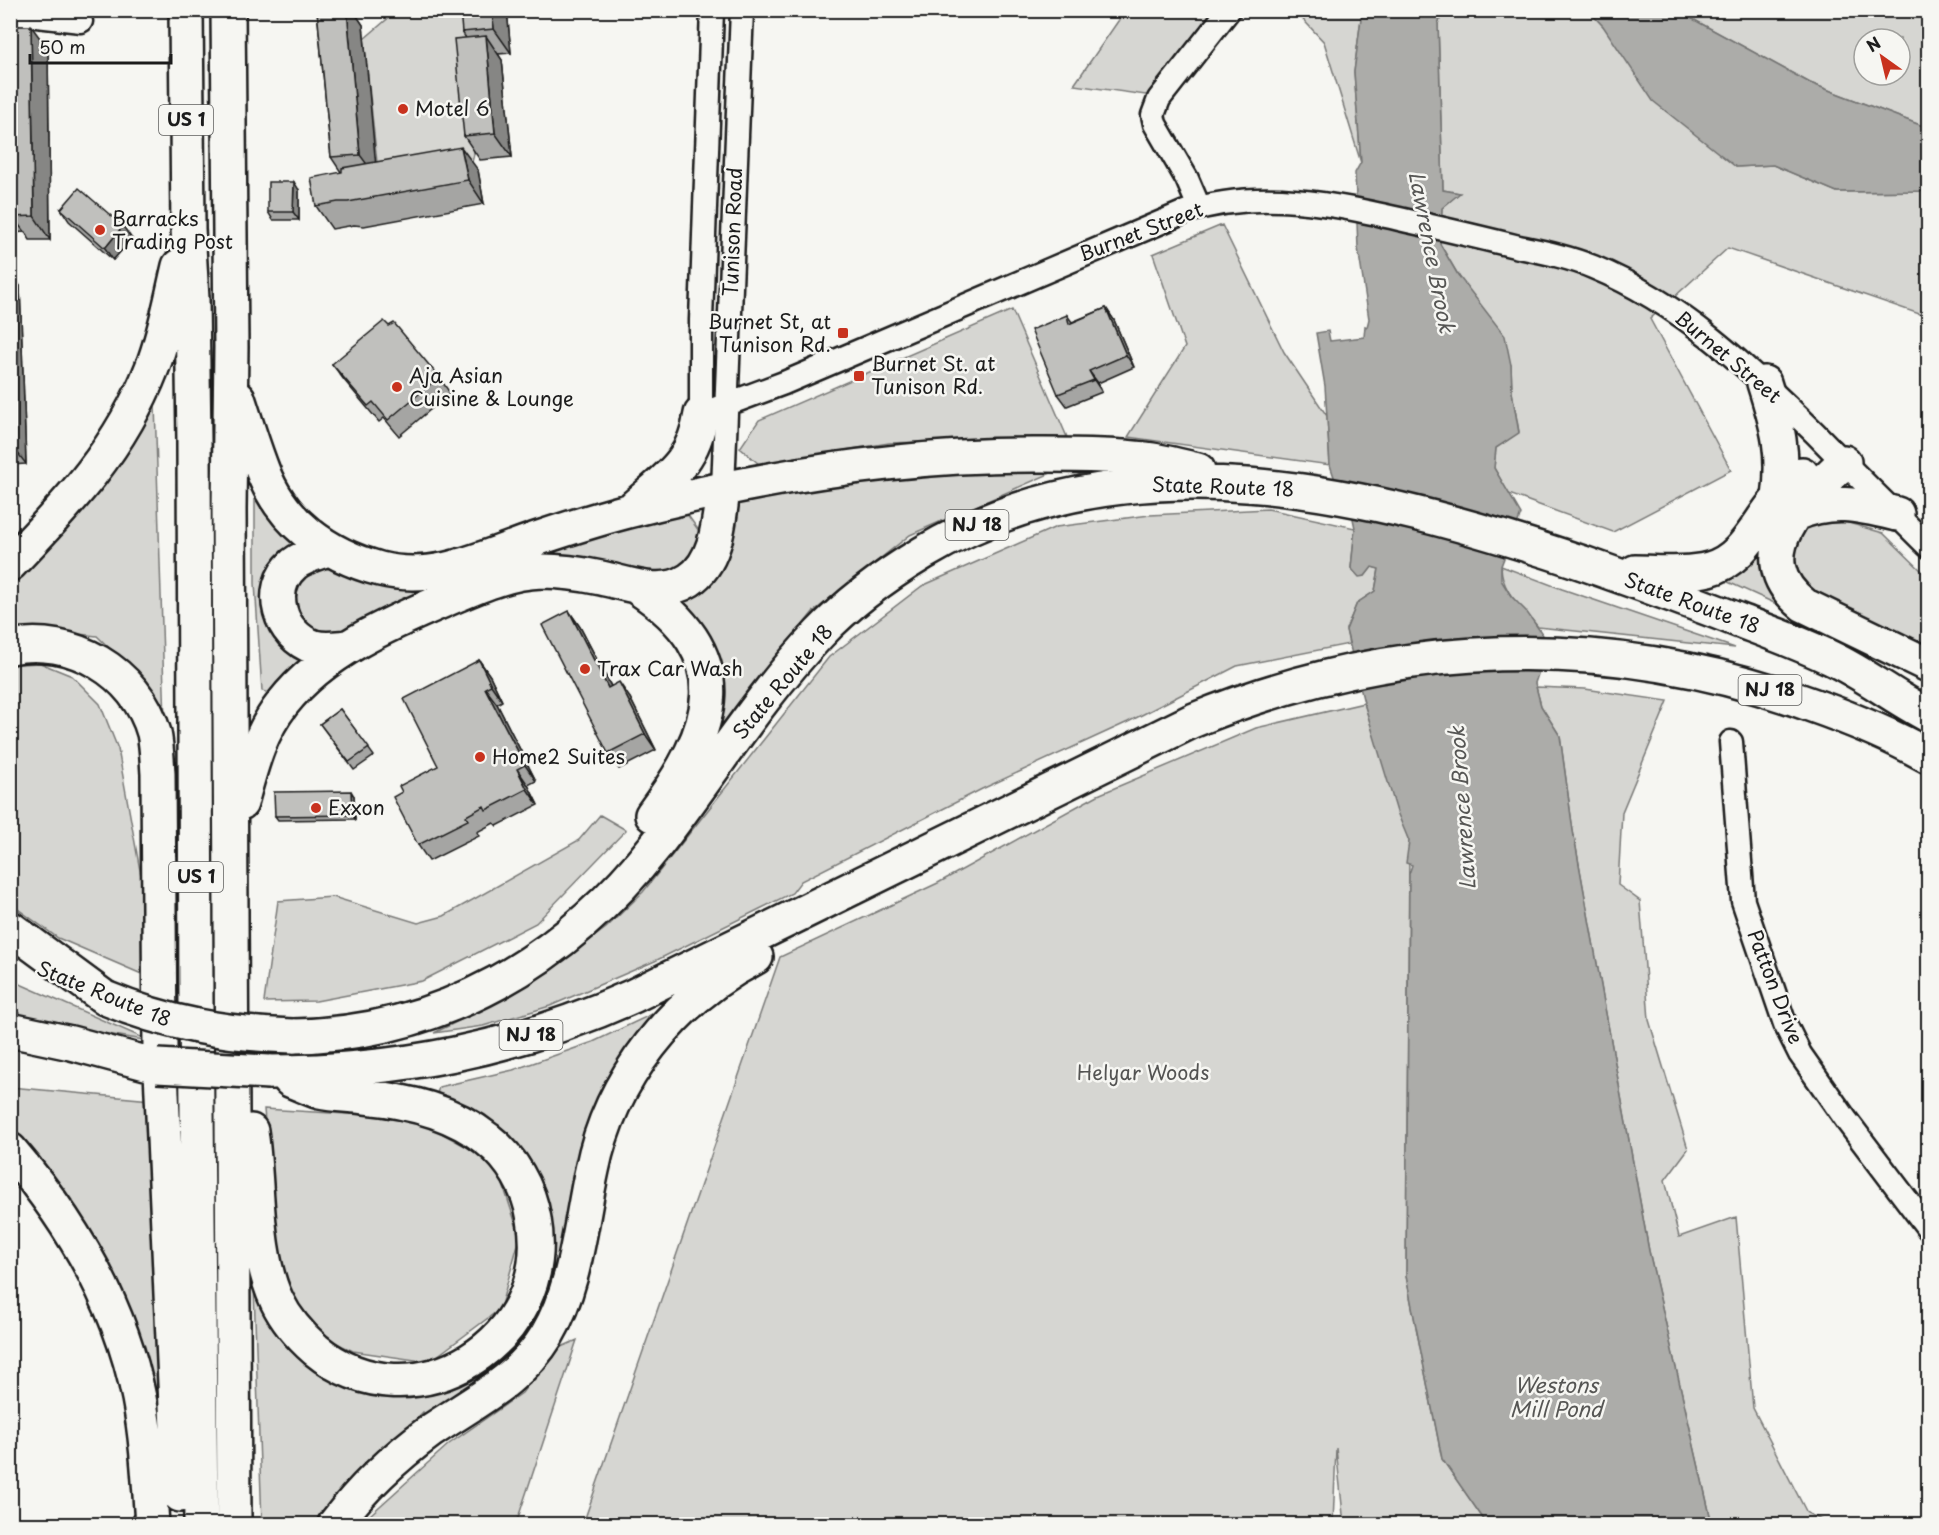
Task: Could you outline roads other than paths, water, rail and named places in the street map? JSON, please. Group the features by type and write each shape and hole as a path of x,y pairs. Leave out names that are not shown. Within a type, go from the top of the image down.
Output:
{"highway":[{"name":"US 1","path":"186,10 188,229 192,299 194,454 201,1524"},
{"name":"US 1","path":"228,10 234,1524"},
{"path":"10,564 85,484 114,443 144,389 160,346 188,229"},
{"path":"230,378 262,470 275,496 298,525 328,549 382,569 407,573 427,573 459,567 546,536 628,511 803,473 873,464 949,457 1028,455 1145,459 1276,486"},
{"path":"1764,383 1782,450 1787,506 1783,533 1777,552 1778,570 1790,593 1813,610 1929,665"},
{"path":"628,511 684,460 714,409"},
{"path":"1610,572 1687,572 1718,566 1740,550 1787,506 1836,455"},
{"name":"State Route 18","path":"10,956 148,1015 195,1027 248,1034 293,1036 363,1030 439,1009 481,992 560,943 597,911 642,863 784,674 821,632 873,586 913,559 958,534 1002,515 1083,492 1133,485 1223,483 1276,486 1349,498 1422,515 1565,557 1715,610 1833,659 1929,715"},
{"path":"230,839 255,750 272,718 283,702 304,680 347,648 435,604 503,577 542,571 561,572 603,578 639,588 672,587 688,580 700,570 711,553 723,489"},
{"path":"1787,506 1836,504 1897,514"},
{"path":"328,549 302,559 289,569 280,591 280,613 287,628 307,644 322,648 347,648"},
{"path":"560,943 676,781 694,748 704,721 708,691 705,669 698,648 693,638 674,615 639,588"},
{"path":"10,647 30,644 59,646 98,661 128,686 144,709 153,733 158,774 160,1060 181,1524"},
{"name":"NJ 18","path":"10,1050 157,1066 269,1072 352,1069 399,1064 470,1052 534,1035 590,1015 633,996 1160,736 1224,708 1319,678 1411,660 1513,652 1601,656 1683,669 1767,689 1859,722 1929,756"},
{"path":"1833,659 1929,692"},
{"path":"334,1524 355,1498 393,1461 434,1429 509,1378 545,1338 567,1291 592,1166 601,1135 624,1083 652,1043 684,1008 719,978 782,944 841,892"},
{"path":"10,928 105,998"},
{"path":"232,1005 253,1141 265,1263 274,1296 290,1323 308,1342 331,1360 357,1373 380,1378 404,1380 435,1376 461,1366 486,1350 509,1326 519,1311 527,1296 536,1262 536,1229 533,1213 523,1184 507,1159 473,1129 441,1113 404,1101 320,1092 269,1072"},
{"path":"10,1030 71,1043 157,1066"},
{"path":"10,1150 40,1187 67,1226 92,1268 115,1317 128,1353 139,1399 152,1524"}],"street":[{"name":"Tunison Road","path":"712,10 700,340 714,409 723,489"},
{"name":"Tunison Road","path":"714,409 735,182 742,10"},
{"path":"1199,207 1187,179 1158,131 1153,115 1159,99 1228,10"},
{"path":"10,13 81,21"},
{"path":"706,181 735,182"},
{"name":"Burnet Street","path":"714,409 784,383 1076,257 1199,207 1238,200 1283,199 1319,202 1570,259 1614,276 1683,316 1731,354 1764,383 1929,546"},
{"name":"Patton Drive","path":"1731,742 1743,901 1785,1024 1800,1054 1847,1121 1929,1228"}],"water":[{"name":"Westons Mill Pond","path":"1362,11 1445,11 1438,23 1443,190 1460,193 1442,208 1440,244 1458,275 1505,336 1519,433 1496,448 1494,468 1521,514 1501,566 1501,580 1543,635 1545,654 1535,683 1541,706 1560,736 1573,831 1649,1251 1712,1524 1487,1524 1442,1459 1406,1276 1409,874 1412,865 1406,863 1409,841 1397,812 1364,703 1346,630 1357,603 1375,591 1379,569 1372,567 1365,576 1359,577 1351,568 1355,528 1352,514 1337,486 1330,465 1325,386 1316,333 1328,331 1330,341 1364,337 1365,326 1367,327 1369,319 1358,248 1355,173 1361,162 1354,72"},
{"path":"1589,11 1678,11 1810,83 1928,128 1928,191 1837,192 1773,165 1736,167 1653,101 1603,26"}],"place":[{"name":"Motel 6","path":"403,109"},
{"name":"Barracks Trading Post","path":"100,230"},
{"name":"Burnet St, at Tunison Rd.","path":"843,333"},
{"name":"Burnet St. at Tunison Rd.","path":"859,376"},
{"name":"Aja Asian Cuisine & Lounge","path":"397,387"},
{"name":"Trax Car Wash","path":"585,669"},
{"name":"Home2 Suites","path":"480,757"},
{"name":"Exxon","path":"316,808"}],"water label":[{"name":"Lawrence Brook","path":"1431,252"},
{"name":"Lawrence Brook","path":"1463,808"}],"park label":[{"name":"Helyar Woods","path":"1143,1073"}]}
